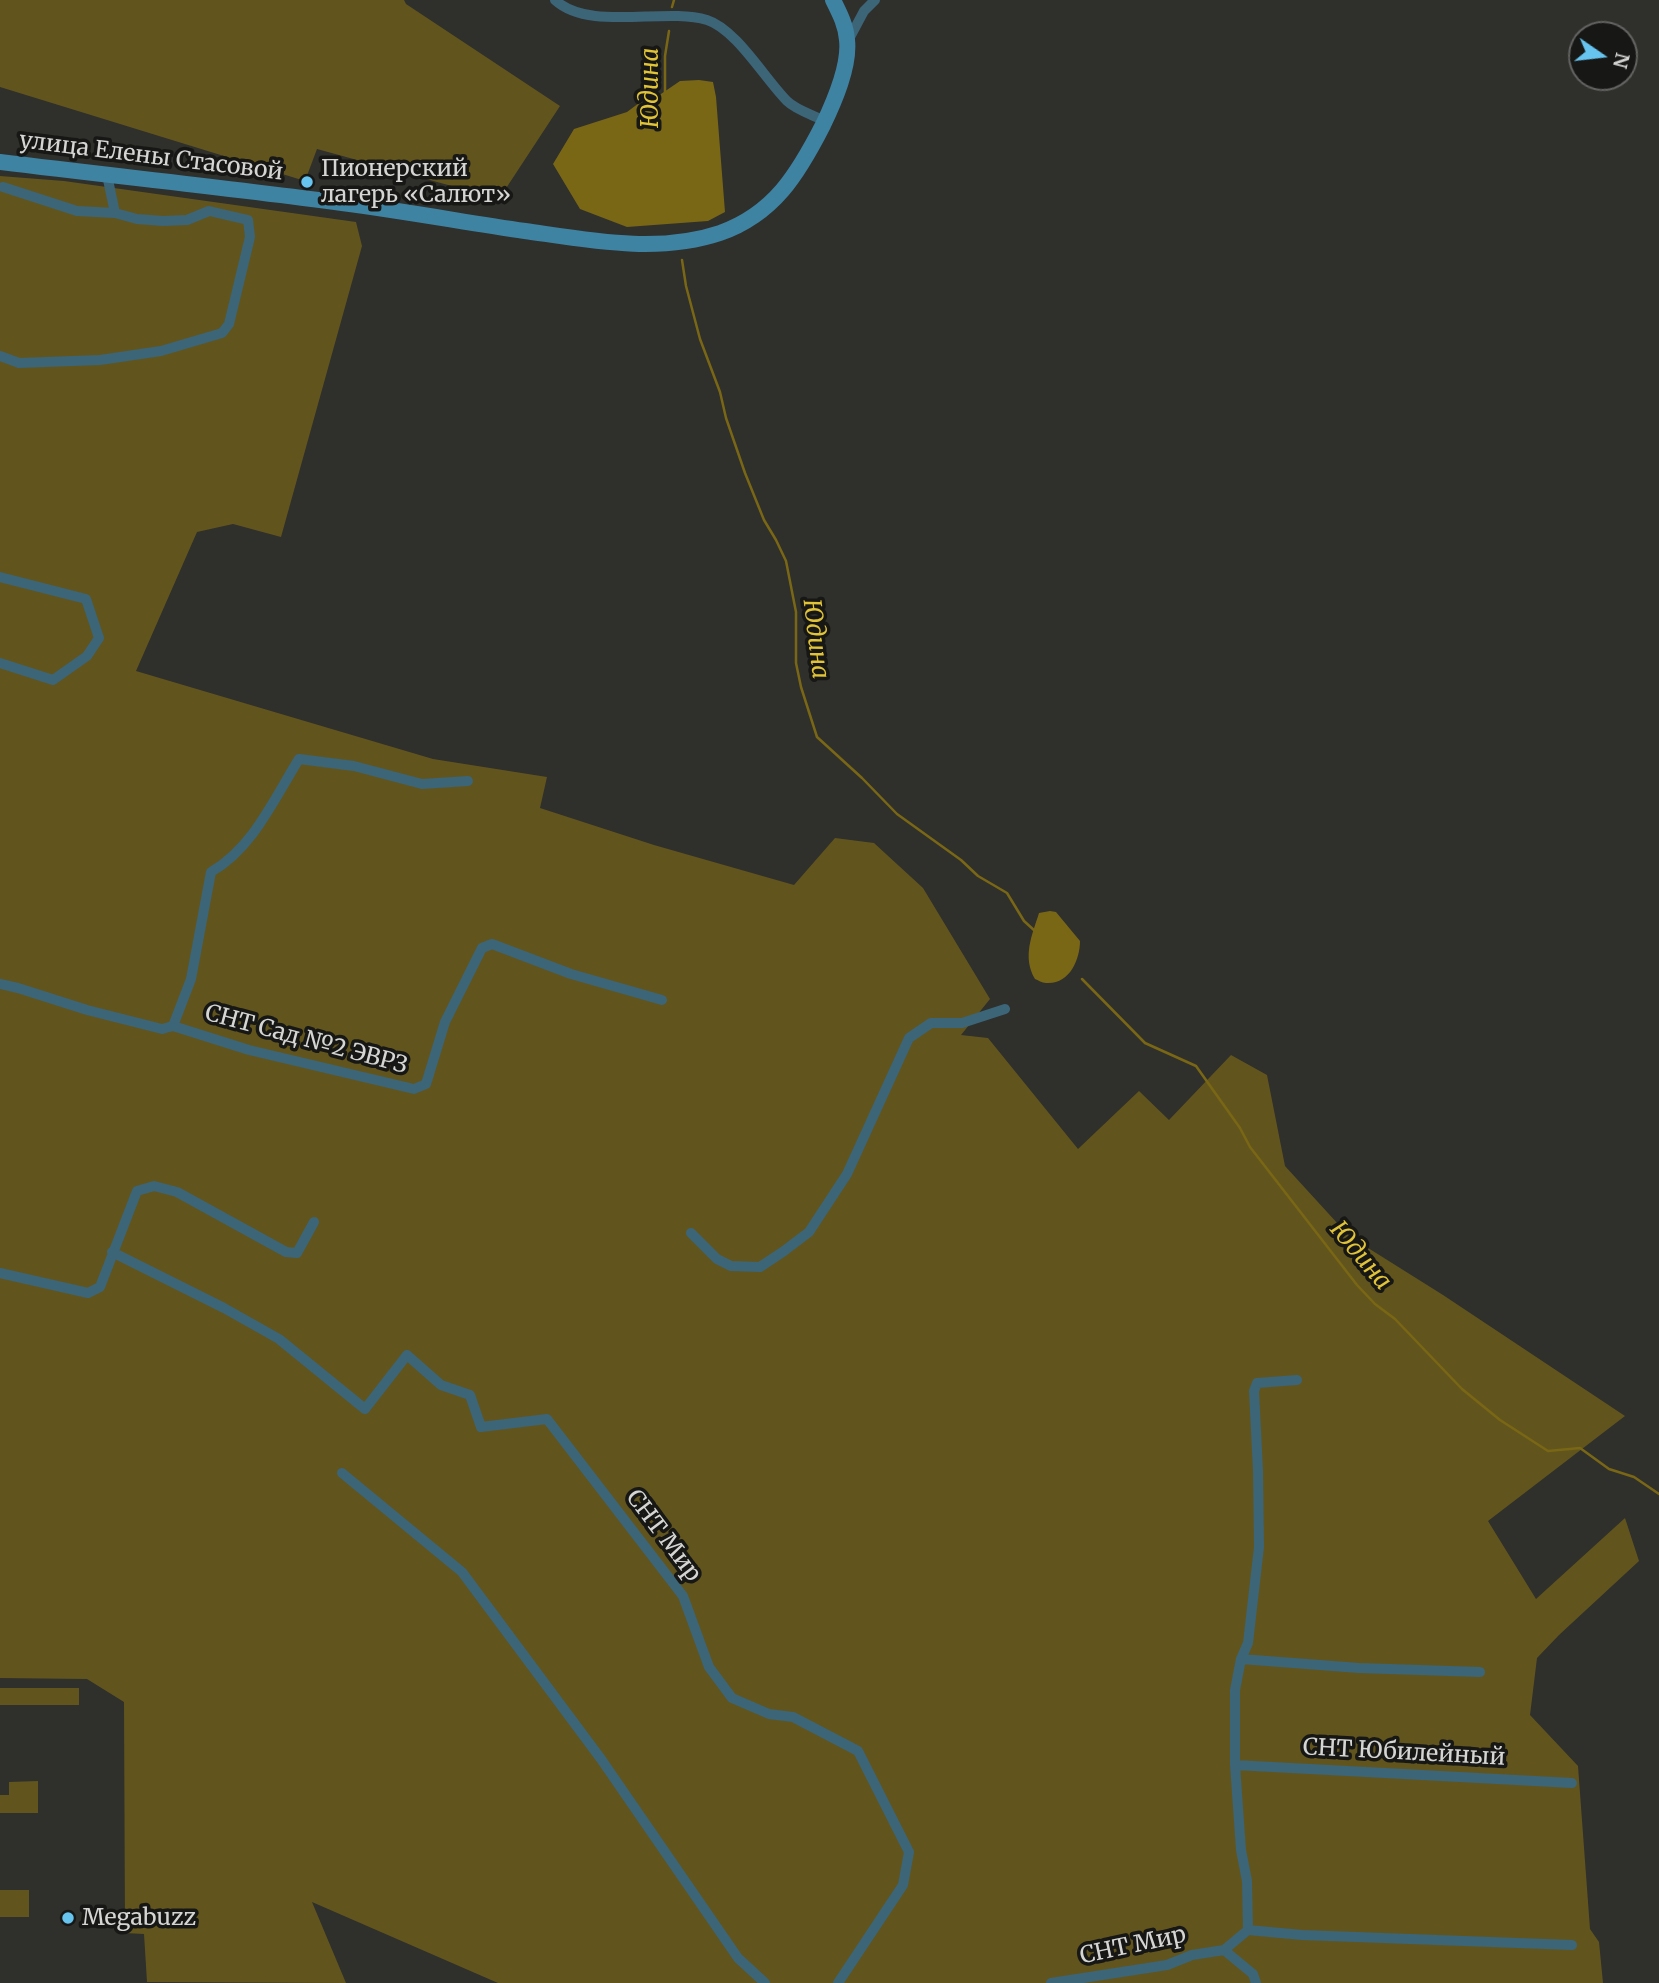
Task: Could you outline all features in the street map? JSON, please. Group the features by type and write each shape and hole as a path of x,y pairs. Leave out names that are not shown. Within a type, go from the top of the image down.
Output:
{"main road":[{"name":"улица Елены Стасовой","path":"0,162 344,203 571,238 628,244 679,242 719,233 753,218 791,181 804,162 825,121 844,71 848,41 842,18 833,0"}],"street":[{"path":"555,0 565,9 609,18 668,16 708,20 727,32 789,103 825,121"},
{"path":"848,41 864,11 875,0"},
{"path":"107,175 115,213"},
{"path":"0,356 19,363 100,360 160,351 222,332 229,324 250,237 248,220 209,211 187,219 137,219 115,213 77,211 3,187"},
{"path":"0,578 86,598 99,638 87,656 53,680 0,663"},
{"name":"СНТ Сад №2 ЭВРЗ","path":"173,1026 191,979 211,872 222,866 248,842 299,759 354,766 422,784 468,781"},
{"name":"СНТ Сад №2 ЭВРЗ","path":"0,984 87,1010 162,1029 173,1026 249,1050 414,1089 426,1084 445,1022 482,948 492,944 572,974 662,1000"},
{"path":"691,1233 717,1259 731,1266 760,1268 784,1251 809,1232 847,1174 909,1038 931,1023 962,1023 1005,1009"},
{"path":"0,1273 88,1293 100,1287 137,1191 154,1186 177,1192 286,1252 297,1253 314,1222"},
{"name":"СНТ Мир","path":"112,1252 225,1308 279,1339 365,1409 407,1354 441,1385 470,1395 481,1427 547,1419 683,1596 709,1667 732,1698 769,1714 793,1717 858,1751 909,1852 903,1885 838,1983"},
{"path":"1248,1930 1247,1881 1241,1850 1235,1765 1235,1690 1241,1659 1248,1643 1259,1547 1255,1391 1256,1383 1297,1380"},
{"path":"342,1473 462,1572 601,1759 738,1958 765,1983"},
{"path":"1241,1659 1359,1668 1480,1672"},
{"name":"СНТ Юбилейный","path":"1235,1765 1572,1783"},
{"path":"1256,1983 1253,1974 1224,1950 1248,1930 1302,1935 1572,1945"},
{"name":"СНТ Мир","path":"1051,1983 1167,1965 1192,1955 1224,1950"}],"shaded area":[{"path":"0,0 404,0 406,4 560,106 499,199 317,149 305,181 0,87"},
{"path":"680,81 713,82 716,97 725,212 708,221 627,227 580,209 553,164 574,129 627,112 643,100 658,96"},
{"path":"0,176 64,181 356,222 362,246 281,537 233,524 197,532 136,671 433,759 547,777 540,808 654,845 794,885 835,838 874,843 923,888 990,999 961,1035 988,1038 1078,1149 1139,1091 1169,1120 1231,1055 1267,1075 1285,1166 1349,1236 1625,1416 1488,1521 1536,1599 1625,1518 1639,1561 1537,1658 1530,1715 1578,1766 1590,1929 1599,1942 1603,1983 498,1983 312,1902 346,1983 147,1982 144,1934 125,1933 124,1702 87,1679 0,1678"},
{"path":"1056,912 1080,941 1072,970 1061,980 1046,983 1035,979 1029,954 1039,913"},
{"path":"0,1688 79,1688 79,1705 0,1705"},
{"path":"38,1781 38,1813 0,1813 0,1795 9,1795 9,1782"},
{"path":"0,1890 29,1890 29,1917 0,1917"}],"waterway":[{"name":"Юдина","path":"672,7 674,0"},
{"name":"Юдина","path":"665,94 665,56 669,31"},
{"name":"Юдина","path":"682,260 700,339 745,473 764,520 786,561 796,612 796,663 817,737 897,814 961,860 978,876 1007,893 1024,921 1035,931"},
{"name":"Юдина","path":"1082,979 1145,1043 1196,1066 1240,1128 1250,1147 1357,1285 1375,1304 1395,1319 1462,1389 1500,1420 1548,1451 1580,1448 1609,1469 1634,1477 1659,1494"}],"place":[{"name":"Пионерский лагерь «Салют»","path":"307,182"},
{"name":"Megabuzz","path":"68,1918"}]}
